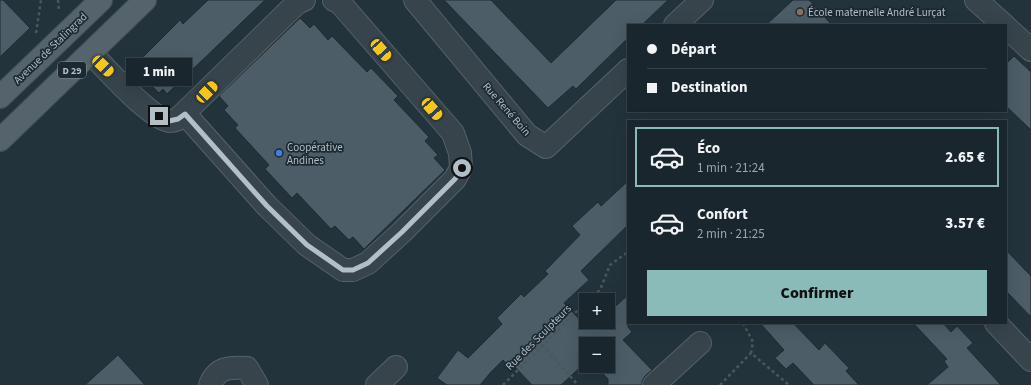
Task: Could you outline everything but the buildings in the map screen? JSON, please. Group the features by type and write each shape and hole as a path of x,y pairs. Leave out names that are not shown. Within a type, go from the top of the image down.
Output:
{"main road":[{"name":"D 29","path":"0,140 145,0"},
{"path":"91,53 88,41 96,5"},
{"name":"Avenue de Stalingrad","path":"0,97 96,5"}],"street":[{"path":"91,53 149,111 169,121 178,119 185,114 297,3 304,0"},
{"path":"185,114 267,206 307,245 343,270 353,270 368,263 402,232 455,179 462,168 460,153 452,133 340,3 334,0"},
{"name":"Rue René Boin","path":"414,0 527,135 546,147 627,71"},
{"path":"676,24 702,0"},
{"path":"976,0 1003,24"},
{"path":"1007,28 1031,50"},
{"path":"997,324 1031,360"},
{"path":"654,385 700,343"},
{"path":"210,385 222,370 232,367 246,368 256,385"},
{"path":"377,385 396,367"}],"path":[{"path":"36,34 41,0"},
{"path":"58,0 59,11"},
{"name":"Rue des Sculpteurs","path":"596,293 600,290 610,265 627,253"},
{"name":"Rue des Sculpteurs","path":"503,385 579,309"},
{"path":"720,385 751,353 753,342 744,324"},
{"path":"542,345 578,385"},
{"path":"751,353 789,385"}],"place":[{"name":"École maternelle André Lurçat","path":"800,12"},
{"name":"Coopérative Andines","path":"279,153"}],"route":[{"path":"159,116 169,121 178,119 185,114 203,136 267,206 307,245 343,270 353,270 368,263 402,232 455,179 462,168"}]}
